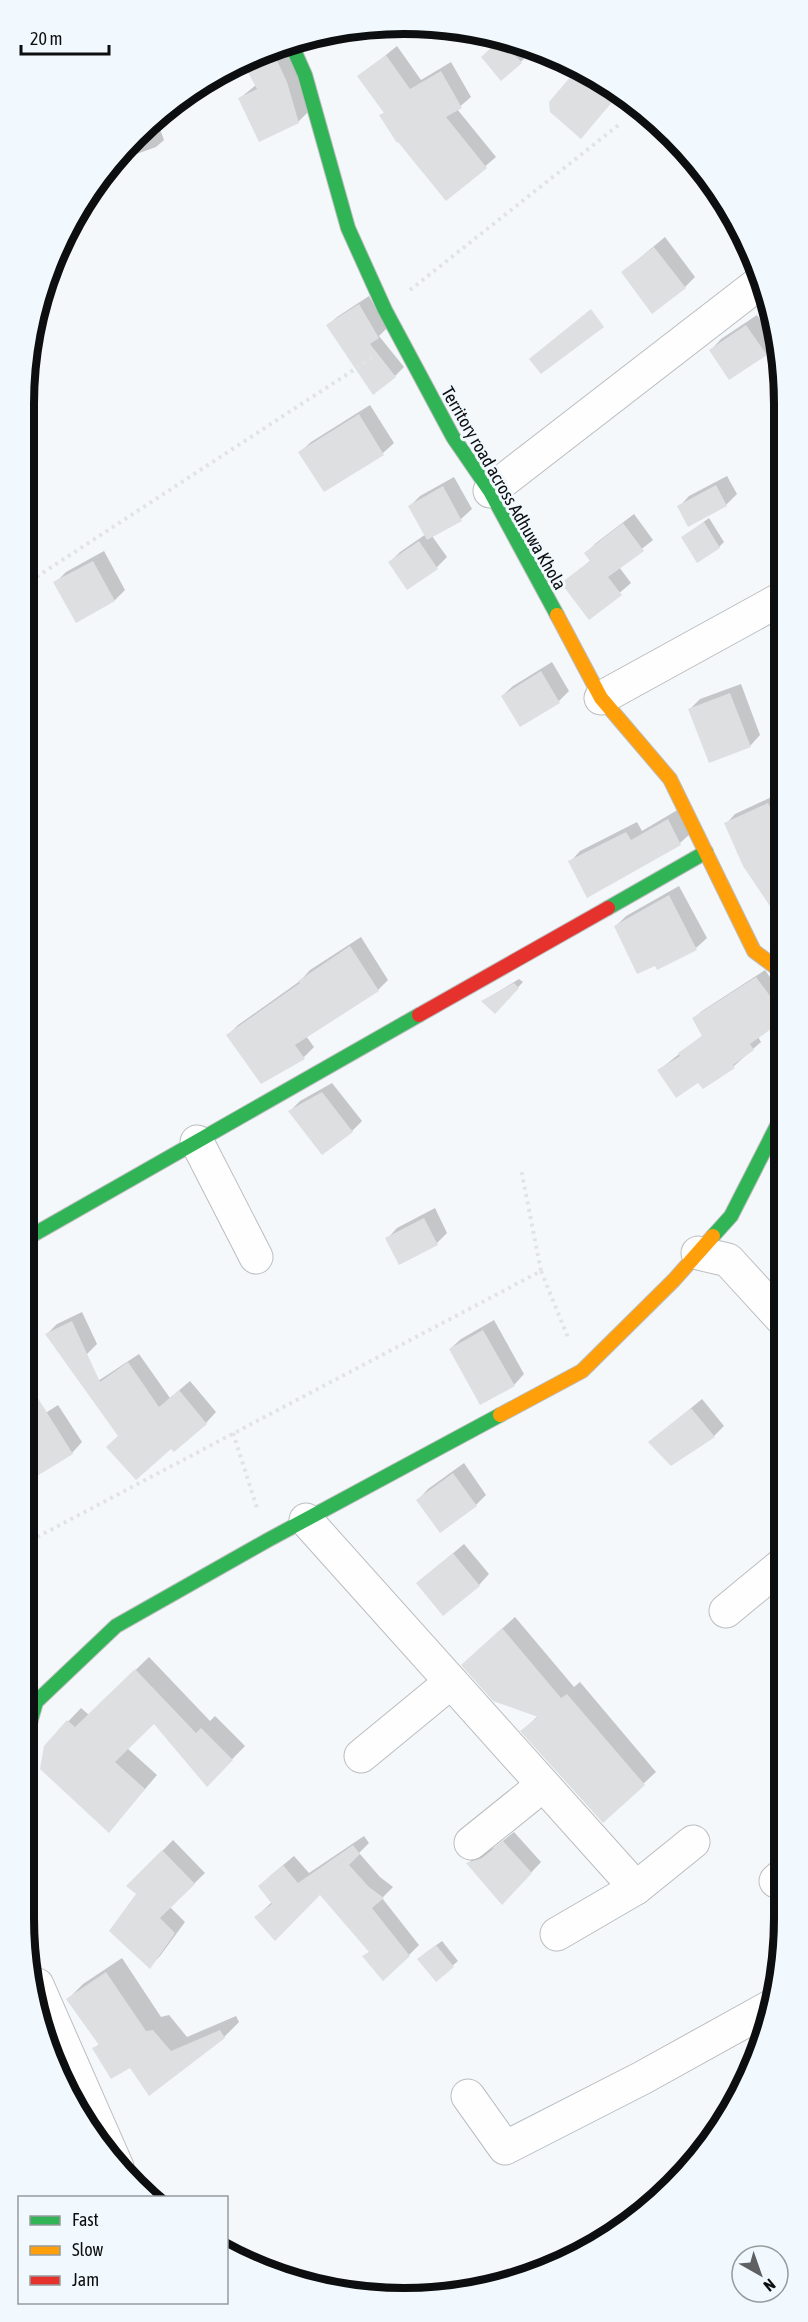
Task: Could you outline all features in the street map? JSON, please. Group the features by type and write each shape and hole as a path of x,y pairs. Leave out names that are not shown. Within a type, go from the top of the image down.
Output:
{"street":[{"name":"Territory road across Adhuwa Khola","path":"294,51 305,75 348,228 385,310 453,436 490,491 601,698 670,779 754,951 774,966"},
{"path":"490,491 754,287"},
{"path":"601,698 774,603"},
{"path":"34,1234 706,852"},
{"path":"34,1709 36,1702 116,1626 267,1540 582,1371 674,1280 730,1216 774,1131"},
{"path":"197,1142 256,1257"},
{"path":"698,1253 728,1260 774,1310"},
{"path":"306,1520 636,1888"},
{"path":"726,1611 774,1571"},
{"path":"361,1756 451,1682"},
{"path":"471,1843 543,1785"},
{"path":"557,1934 636,1888 693,1842"},
{"path":"44,2000 99,2126"},
{"path":"468,2096 505,2148 642,2078 761,2012"}],"path":[{"path":"385,310 621,123"},
{"path":"34,578 401,339"},
{"path":"521,1169 541,1271 582,1371"},
{"path":"34,1539 541,1271"},
{"path":"233,1433 267,1540"}],"building":[{"path":"494,46 511,50 522,63 501,81 481,57"},
{"path":"386,55 410,89 441,71 462,108 446,117 487,168 446,201 397,143 379,115 384,113 357,76"},
{"path":"276,58 287,82 299,123 259,142 238,98 257,89 247,70"},
{"path":"572,75 613,100 581,139 550,112 549,102"},
{"path":"654,247 686,288 652,314 621,272"},
{"path":"359,304 379,338 370,344 396,377 373,395 326,325"},
{"path":"591,309 604,327 541,374 529,359"},
{"path":"746,325 767,355 729,380 709,350"},
{"path":"359,414 384,455 324,492 298,452"},
{"path":"716,485 727,506 688,527 677,506"},
{"path":"443,486 462,521 427,540 408,506"},
{"path":"704,522 720,548 697,563 681,537"},
{"path":"623,523 644,551 608,577 622,595 589,620 561,583 590,561 584,553"},
{"path":"419,541 438,569 407,590 388,562"},
{"path":"93,561 115,601 76,623 53,582"},
{"path":"541,671 560,703 520,727 501,696"},
{"path":"730,693 751,747 709,763 688,709"},
{"path":"768,803 774,815 774,912 743,866 724,823"},
{"path":"668,819 681,845 587,898 568,861 626,832 631,840"},
{"path":"669,895 697,950 657,970 655,966 637,974 614,926"},
{"path":"350,946 379,991 295,1045 305,1059 261,1084 226,1035 300,983 298,981"},
{"path":"756,977 774,1001 774,1027 750,1044 754,1050 733,1065 735,1068 703,1089 698,1083 676,1098 657,1070 680,1056 678,1053 702,1036 692,1018"},
{"path":"514,983 519,988 495,1014 481,1001"},
{"path":"322,1092 353,1132 322,1155 288,1111"},
{"path":"424,1218 438,1245 399,1265 385,1238"},
{"path":"72,1321 100,1382 128,1362 159,1407 179,1390 207,1424 174,1452 171,1449 136,1480 106,1447 118,1436 45,1334"},
{"path":"483,1330 515,1386 480,1405 449,1349"},
{"path":"34,1392 73,1454 34,1478"},
{"path":"691,1408 715,1437 671,1466 648,1442"},
{"path":"453,1473 477,1506 440,1533 416,1500"},
{"path":"453,1553 480,1586 443,1616 416,1583"},
{"path":"502,1628 561,1698 567,1694 645,1785 603,1823 520,1731 538,1717 493,1701 461,1665"},
{"path":"135,1669 196,1733 201,1728 233,1760 207,1787 154,1724 115,1762 145,1789 109,1833 40,1769 44,1746 67,1720 75,1727"},
{"path":"503,1841 532,1873 502,1905 466,1863 482,1858"},
{"path":"353,1845 360,1854 349,1865 369,1887 384,1898 372,1908 410,1956 383,1981 362,1956 369,1952 320,1895 275,1941 254,1917 272,1904 258,1886 283,1865 298,1883"},
{"path":"162,1850 195,1884 160,1918 175,1933 150,1969 109,1931 136,1894 126,1886"},
{"path":"436,1945 454,1967 436,1982 417,1959"},
{"path":"106,1972 146,2031 153,2030 171,2051 220,2030 225,2038 149,2096 130,2068 111,2079 92,2048 99,2045 66,1999"}],"traffic: fast":[{"path":"294,51 305,75 348,228 385,310 453,437 490,491 557,615"},
{"path":"608,908 706,852"},
{"path":"34,1234 419,1015"},
{"path":"713,1236 731,1216 774,1132"},
{"path":"34,1709 36,1702 116,1626 268,1540 500,1415"}],"traffic: slow":[{"path":"557,615 601,698 670,779 754,951 774,966"},
{"path":"500,1415 582,1371 674,1280 713,1236"}],"traffic: jam":[{"path":"419,1015 608,908"}]}
